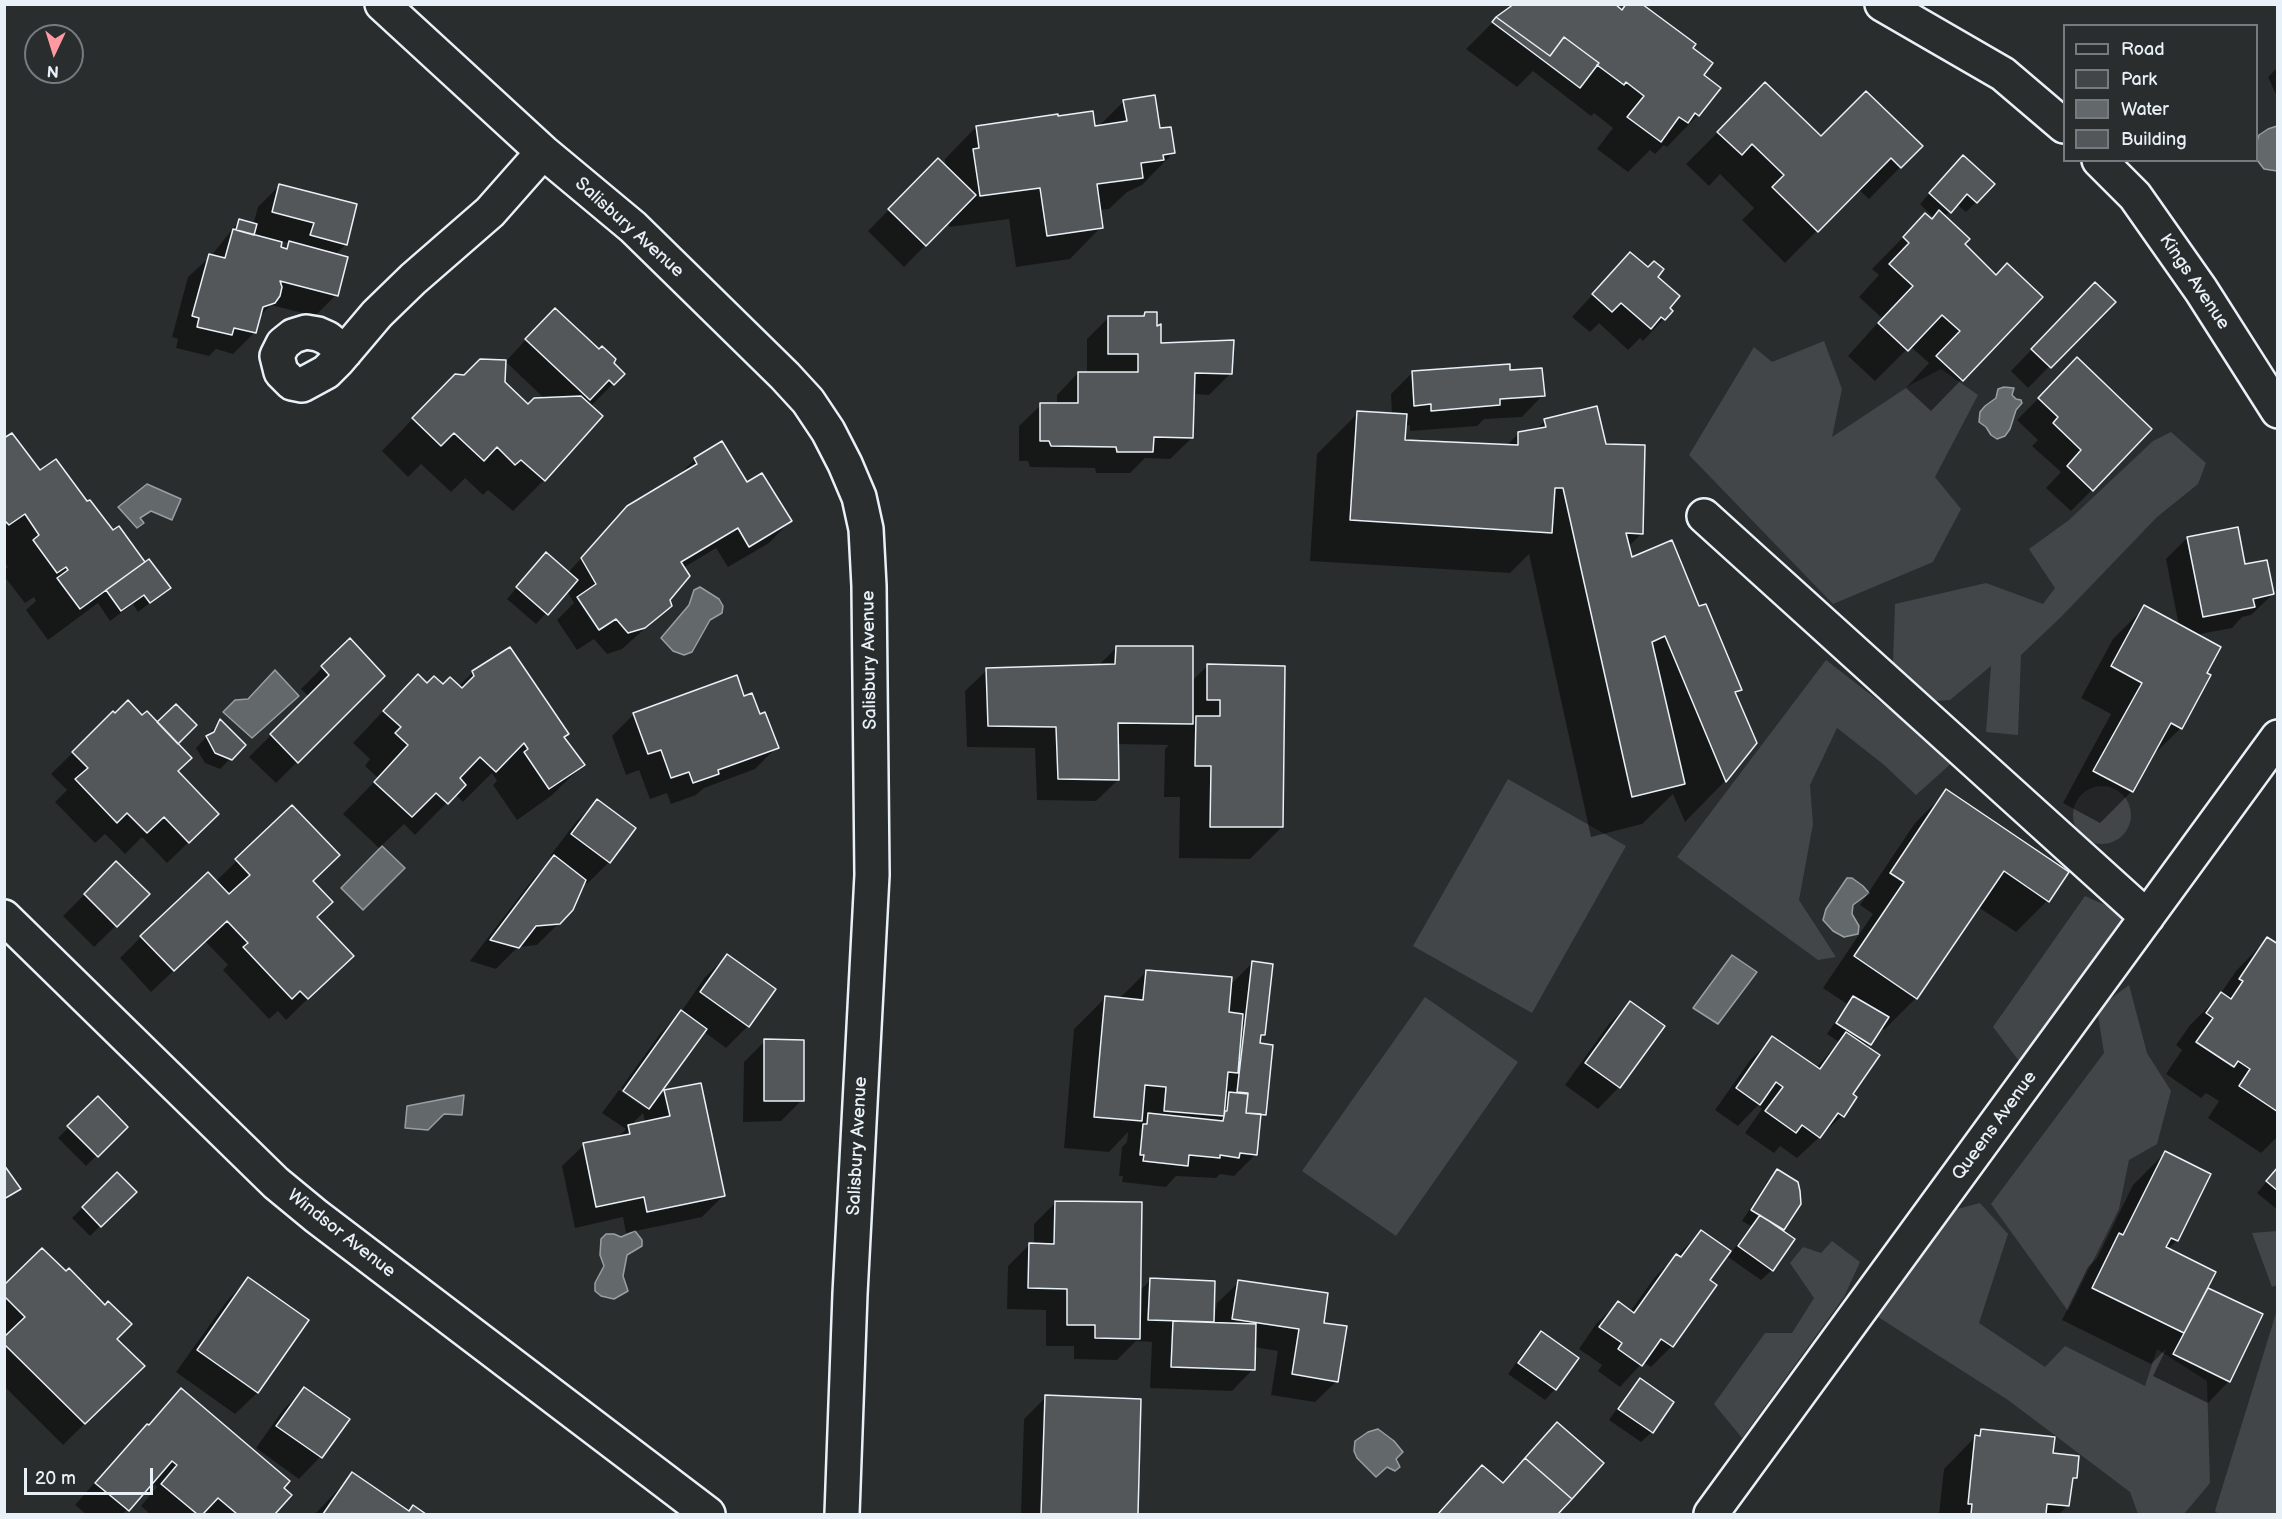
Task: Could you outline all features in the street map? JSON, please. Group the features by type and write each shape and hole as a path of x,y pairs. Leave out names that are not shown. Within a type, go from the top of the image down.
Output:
{"street":[{"name":"Salisbury Avenue","path":"382,4 543,152 633,227 808,401 845,464 861,508 866,530 869,586 872,875 850,1294 842,1515"},
{"path":"1882,4 2003,74 2063,125"},
{"path":"345,352 377,314 413,279 490,212 543,152"},
{"name":"Kings Avenue","path":"2101,162 2135,196 2201,290 2277,411"},
{"path":"1704,516 2147,917"},
{"name":"Queens Avenue","path":"1711,1515 2277,737"},
{"name":"Windsor Avenue","path":"4,917 268,1175 308,1210 708,1515"}],"green space":[{"path":"1824,341 1842,389 1832,437 1912,384 1941,369 1978,395 1935,477 1961,509 1933,562 1833,604 1689,455 1754,347 1772,362"},
{"path":"2171,432 2206,463 2198,484 2157,517 2061,617 2021,655 2018,735 1986,732 1991,666 1950,700 1935,701 1893,664 1895,604 1986,583 2043,604 2055,588 2029,549 2069,520 2153,441"},
{"path":"1826,660 1955,760 1916,795 1883,764 1837,728 1810,785 1813,824 1799,900 1836,957 1818,960 1677,857"},
{"path":"1508,779 1626,846 1532,1013 1413,946"},
{"path":"2102,786 2118,791 2126,799 2131,815 2126,831 2118,839 2102,844 2086,839 2078,831 2073,815 2078,799 2086,791"},
{"path":"2085,896 2125,914 2019,1061 1993,1027"},
{"path":"2129,985 2147,1053 2171,1091 2157,1144 2129,1160 2119,1209 2068,1311 1991,1204 2104,1053 2097,1009"},
{"path":"1425,997 1518,1062 1396,1236 1302,1171"},
{"path":"1980,1203 2008,1234 1979,1323 2045,1367 2065,1346 2145,1386 2157,1349 2207,1381 2210,1483 2184,1514 2138,1514 2130,1492 2008,1400 1875,1315 1950,1211"},
{"path":"2277,1231 2277,1285 2272,1287 2252,1233"},
{"path":"1832,1241 1860,1262 1844,1297 1742,1438 1714,1404 1765,1333 1792,1333 1814,1298 1790,1263 1803,1247 1821,1253"},
{"path":"2277,1310 2277,1514 2218,1514 2215,1511"}],"water":[{"path":"2277,126 2277,171 2264,169 2258,161 2258,138 2268,129"},
{"path":"2014,388 2012,395 2022,403 2016,410 2010,429 2005,436 1997,439 1979,422 1980,412 1996,398 1998,389"},
{"path":"147,484 181,499 172,520 151,511 140,518 144,523 137,528 118,507"},
{"path":"700,587 719,599 723,606 722,613 710,620 692,652 684,655 673,651 661,638 689,605 694,590"},
{"path":"275,670 299,696 252,738 223,712 235,700 248,699"},
{"path":"382,846 405,868 363,910 341,888"},
{"path":"1847,878 1852,878 1869,893 1853,905 1852,914 1859,926 1858,934 1844,937 1833,931 1823,920 1826,909"},
{"path":"1732,955 1757,972 1718,1024 1693,1008"},
{"path":"464,1095 462,1115 444,1114 428,1130 405,1128 407,1106"},
{"path":"635,1231 642,1240 642,1246 627,1255 623,1276 628,1291 614,1299 601,1296 595,1291 595,1283 604,1266 600,1255 601,1239 606,1234 621,1237"},
{"path":"1378,1429 1394,1441 1403,1452 1396,1459 1400,1467 1395,1471 1387,1467 1376,1477 1357,1458 1354,1451 1355,1441 1368,1432"}],"building":[{"path":"1514,4 1615,4 1622,10 1626,4 1642,4 1696,44 1693,48 1713,63 1704,75 1721,88 1699,116 1695,113 1688,123 1679,117 1661,142 1627,117 1644,96 1626,82 1624,85 1564,37 1550,56 1496,17"},
{"path":"1496,17 1550,56 1564,37 1599,63 1580,88 1492,22"},
{"path":"1765,82 1821,136 1866,91 1923,146 1901,168 1891,158 1818,232 1772,187 1784,175 1752,144 1742,155 1717,132"},
{"path":"1155,95 1160,128 1171,127 1175,153 1163,155 1164,160 1141,163 1143,178 1097,184 1103,228 1047,236 1040,188 980,196 973,149 979,148 976,126 1093,111 1095,126 1127,121 1123,100"},
{"path":"1963,155 1995,184 1977,203 1967,194 1951,213 1929,193"},
{"path":"938,158 976,195 926,246 888,209"},
{"path":"279,184 357,204 347,245 310,235 314,223 272,212"},
{"path":"1939,210 1970,239 1965,244 1996,275 2007,263 2043,297 1963,381 1936,356 1960,331 1942,315 1908,351 1878,323 1913,286 1889,264 1909,243 1903,237 1925,213 1932,219"},
{"path":"239,219 257,224 254,235 236,230"},
{"path":"233,229 282,242 281,247 287,249 289,241 348,257 338,296 280,281 282,287 280,296 275,303 263,307 256,333 234,328 232,335 197,327 199,318 192,316 209,254 225,258"},
{"path":"1630,252 1648,267 1654,261 1664,269 1658,277 1680,296 1670,308 1673,311 1665,320 1661,317 1651,329 1621,303 1612,312 1592,294"},
{"path":"2095,282 2116,302 2051,368 2031,349"},
{"path":"555,308 599,349 602,346 616,359 614,363 625,374 614,385 609,380 590,400 525,339"},
{"path":"1145,312 1157,312 1157,326 1161,324 1161,343 1234,340 1232,374 1195,373 1193,438 1154,437 1153,452 1117,452 1116,447 1051,446 1049,441 1040,441 1040,403 1078,403 1078,372 1138,372 1138,354 1108,354 1108,316 1144,316"},
{"path":"2077,357 2152,429 2093,491 2067,466 2081,450 2053,423 2058,417 2038,398"},
{"path":"480,359 506,360 505,382 528,404 534,398 581,396 603,416 545,481 521,460 515,465 497,447 484,461 454,433 441,446 412,418 455,374 464,375"},
{"path":"1510,364 1510,370 1542,368 1545,396 1500,399 1500,405 1431,411 1431,404 1414,406 1412,371"},
{"path":"1597,406 1606,444 1645,445 1643,534 1626,533 1632,557 1672,540 1699,606 1706,604 1742,690 1735,692 1757,743 1726,782 1665,636 1652,642 1685,784 1632,797 1563,488 1555,488 1552,533 1350,520 1357,411 1407,414 1405,440 1518,445 1518,432 1546,427 1544,419"},
{"path":"12,433 40,470 56,459 87,501 90,500 113,530 119,526 145,562 80,609 57,578 68,570 66,567 57,573 33,540 39,535 25,514 9,525 4,520 4,438"},
{"path":"722,441 747,482 762,473 792,521 749,547 738,528 681,562 690,576 670,600 672,606 645,628 628,633 616,619 599,630 577,597 596,584 581,558 627,506 697,464 694,458"},
{"path":"2238,527 2245,564 2267,560 2274,594 2253,599 2255,607 2203,617 2187,537"},
{"path":"546,552 578,580 548,615 516,587"},
{"path":"149,559 171,588 150,603 144,595 121,611 106,590"},
{"path":"2144,605 2221,647 2207,673 2211,675 2182,729 2171,723 2133,792 2093,771 2142,683 2111,666"},
{"path":"350,638 385,676 298,763 270,734 329,675 321,666"},
{"path":"1116,646 1193,646 1193,724 1118,723 1119,780 1058,779 1056,727 988,726 986,668 1115,664"},
{"path":"510,647 569,734 564,737 585,765 549,789 524,752 528,749 524,743 496,772 480,757 460,778 466,785 448,804 436,793 412,817 374,782 408,745 395,733 401,727 383,711 418,674 427,683 434,676 443,684 450,677 462,688 474,676 472,671"},
{"path":"1207,664 1285,666 1283,827 1210,827 1211,766 1195,766 1196,716 1220,716 1220,700 1207,700"},
{"path":"737,675 744,696 752,693 760,714 765,712 779,748 718,770 719,774 693,783 689,772 671,778 661,750 648,754 633,713"},
{"path":"128,700 142,715 147,711 192,758 178,771 219,814 189,843 164,817 147,833 127,813 117,823 75,779 88,768 72,752 113,711 115,713"},
{"path":"176,704 197,725 178,744 157,722"},
{"path":"220,719 246,745 232,760 215,753 206,736 214,732"},
{"path":"1946,789 2069,872 2049,902 2004,871 1917,999 1854,956 1904,882 1890,873"},
{"path":"597,799 636,828 610,863 571,834"},
{"path":"292,805 340,855 313,881 333,902 317,917 354,956 308,999 300,991 292,999 243,947 248,943 227,921 174,971 140,936 208,872 229,894 250,875 235,859"},
{"path":"554,855 586,880 573,910 560,924 536,926 519,948 490,940"},
{"path":"116,861 150,894 117,927 84,894"},
{"path":"2267,937 2278,944 2278,1112 2239,1086 2250,1069 2238,1061 2234,1067 2196,1042 2213,1018 2206,1013 2221,992 2231,999 2243,981 2239,979"},
{"path":"727,954 776,989 749,1027 700,992"},
{"path":"1252,961 1273,964 1265,1035 1261,1035 1260,1043 1273,1045 1266,1115 1246,1113 1248,1093 1237,1092"},
{"path":"1146,970 1232,977 1229,1012 1243,1014 1238,1073 1228,1072 1224,1116 1164,1111 1166,1087 1145,1085 1142,1121 1094,1117 1105,996 1143,1000"},
{"path":"1853,996 1889,1017 1871,1045 1836,1023"},
{"path":"1630,1001 1665,1026 1620,1088 1585,1063"},
{"path":"681,1010 707,1029 649,1109 623,1091"},
{"path":"1846,1032 1880,1055 1853,1094 1857,1097 1844,1117 1838,1113 1820,1138 1802,1125 1796,1133 1765,1111 1783,1087 1776,1082 1760,1105 1736,1088 1772,1036 1820,1069"},
{"path":"764,1039 804,1040 804,1101 764,1101"},
{"path":"701,1083 725,1196 647,1212 644,1197 596,1207 583,1143 630,1134 628,1125 670,1116 664,1090"},
{"path":"1229,1092 1248,1094 1246,1113 1261,1114 1257,1155 1240,1153 1239,1158 1220,1155 1220,1158 1189,1155 1188,1166 1143,1161 1144,1155 1140,1155 1143,1124 1147,1124 1148,1113 1223,1121 1225,1111 1227,1111"},
{"path":"98,1096 128,1127 98,1157 67,1126"},
{"path":"2165,1151 2211,1174 2178,1241 2171,1238 2166,1247 2216,1272 2184,1333 2092,1288 2119,1233 2123,1235"},
{"path":"4,1165 21,1189 4,1199"},
{"path":"2278,1167 2278,1191 2266,1181"},
{"path":"1777,1169 1798,1182 1800,1191 1801,1204 1784,1230 1751,1210"},
{"path":"117,1172 137,1192 101,1227 82,1207"},
{"path":"1055,1201 1142,1202 1140,1339 1095,1338 1095,1325 1067,1325 1067,1289 1028,1288 1029,1243 1054,1244"},
{"path":"1760,1215 1795,1239 1773,1271 1738,1246"},
{"path":"1701,1230 1731,1251 1710,1280 1717,1285 1673,1347 1661,1339 1642,1366 1618,1349 1622,1343 1599,1327 1618,1301 1634,1313 1676,1254 1681,1257"},
{"path":"42,1248 66,1271 69,1268 105,1305 108,1301 132,1324 117,1339 145,1366 85,1424 4,1344 4,1337 25,1317 4,1296 4,1285"},
{"path":"248,1277 309,1320 258,1393 197,1350"},
{"path":"1150,1278 1215,1281 1214,1322 1148,1320"},
{"path":"1238,1280 1328,1293 1324,1323 1347,1326 1338,1382 1292,1374 1299,1329 1232,1319"},
{"path":"2208,1288 2263,1314 2230,1382 2173,1354"},
{"path":"1173,1321 1256,1324 1255,1370 1171,1367"},
{"path":"1541,1331 1579,1358 1556,1390 1518,1363"},
{"path":"1640,1378 1674,1402 1653,1433 1618,1409"},
{"path":"304,1387 350,1419 322,1458 276,1426"},
{"path":"181,1388 290,1481 284,1488 292,1495 275,1514 237,1514 218,1498 203,1514 197,1514 161,1484 177,1465 172,1461 129,1511 95,1483"},
{"path":"1045,1395 1141,1399 1138,1514 1041,1514"},
{"path":"1557,1422 1604,1463 1572,1499 1525,1458"},
{"path":"1981,1429 2055,1437 2053,1453 2079,1456 2077,1478 2073,1478 2069,1506 2047,1504 2046,1514 1971,1514 1972,1504 1968,1504 1975,1435 1980,1436"},
{"path":"1525,1458 1572,1499 1558,1514 1438,1514 1482,1465 1503,1483"},
{"path":"352,1472 409,1511 413,1505 426,1514 323,1514"}]}
